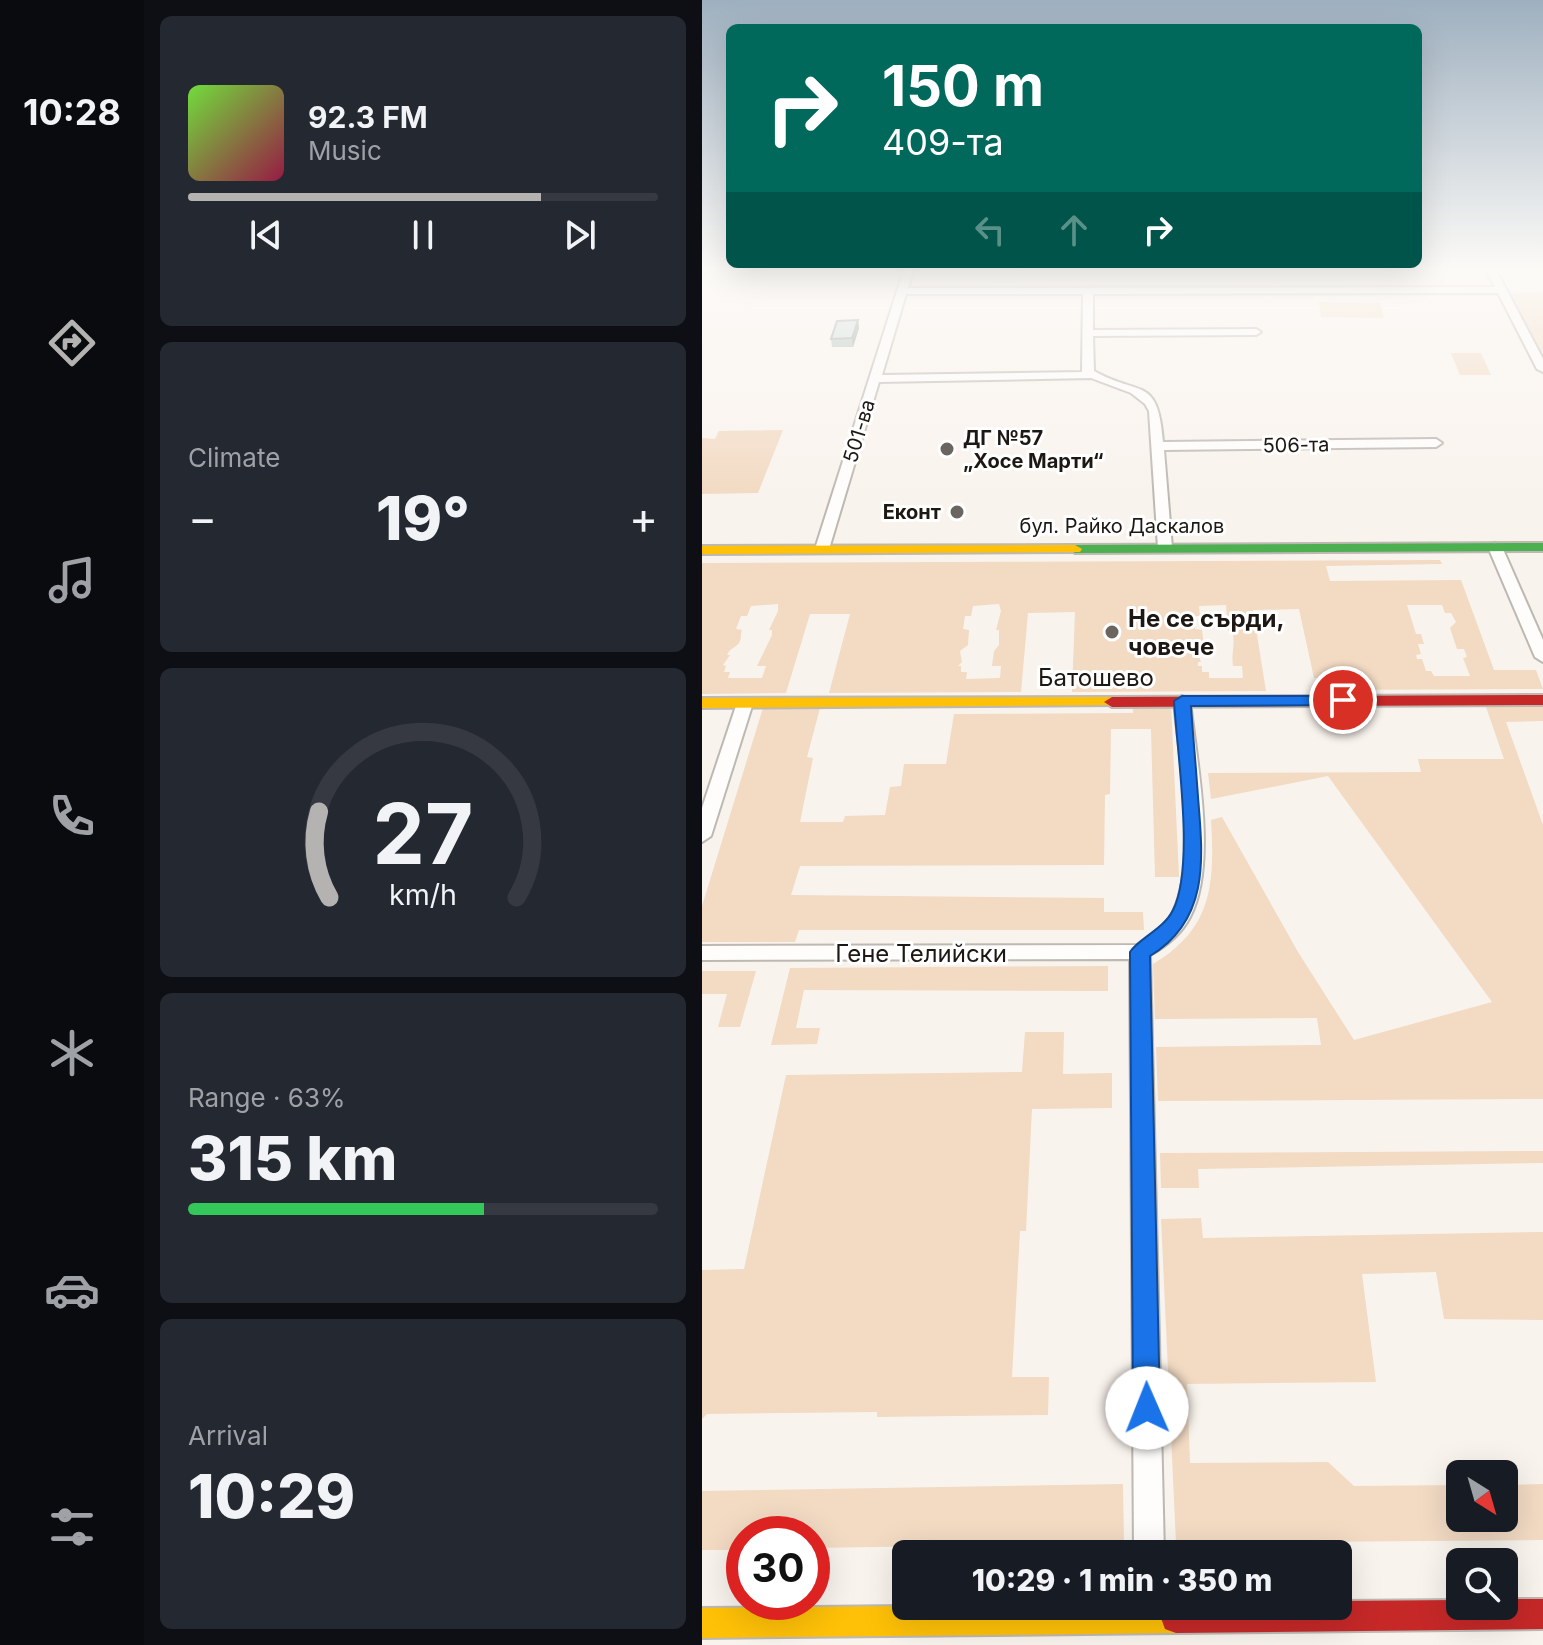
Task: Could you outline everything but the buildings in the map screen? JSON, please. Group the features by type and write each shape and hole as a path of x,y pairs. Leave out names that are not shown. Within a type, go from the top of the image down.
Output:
{"street":[{"name":"501-ва","path":"822,549 887,343"},
{"path":"1089,343 1088,372 1140,394 1153,405 1165,548"},
{"path":"1529,343 1543,369"},
{"path":"875,379 1093,375"},
{"name":"506-та","path":"1157,446 1436,443"},
{"path":"1495,547 1543,657"},
{"name":"бул. Райко Даскалов","path":"702,550 1543,547"},
{"name":"Батошево","path":"702,703 1543,700"},
{"path":"1149,1540 1140,952 1156,943 1181,915 1190,889 1194,858 1182,701"},
{"path":"702,836 745,703"},
{"name":"Гене Телийски","path":"702,953 1140,952"},
{"path":"1352,1613 1543,1614"},
{"path":"702,1623 892,1618"}],"shaded area":[{"path":"1529,343 1543,343 1543,369"},
{"path":"1451,353 1481,353 1491,375 1460,375"},
{"path":"783,430 758,493 702,494 702,438 715,439 719,431"},
{"path":"1440,560 1442,564 1326,566 1330,581 1461,580 1494,670 1536,670 1543,689 1323,690 1320,678 1314,678 1299,609 1253,610 1266,691 1072,692 1075,612 1028,613 1021,692 829,693 850,614 810,614 786,693 702,694 702,563","holes":["778,604 769,630 772,630 772,635 757,666 766,666 762,678 728,678 730,672 724,672 726,666 723,665 730,655 728,653 740,641 742,630 736,629 741,616 747,616 751,606","999,604 1001,611 996,630 999,630 999,645 994,651 992,666 1001,666 1000,678 966,679 967,672 961,672 961,666 958,666 962,662 960,651 968,645 969,630 963,629 965,616 971,616 973,606","1226,605 1228,630 1233,635 1233,666 1242,666 1243,678 1209,678 1209,672 1202,672 1202,666 1198,666 1201,662 1197,651 1200,645 1204,645 1202,630 1195,629 1194,616 1200,616 1199,606","1407,605 1442,605 1445,613 1451,613 1456,622 1450,628 1457,649 1464,649 1467,657 1463,658 1470,676 1434,676 1431,671 1426,671 1422,659 1417,659 1416,655 1421,654 1418,644 1424,644 1421,634 1416,634"]},
{"path":"1543,703 1543,721 1506,722 1543,825 1543,1099 1158,1101 1156,1047 1321,1045 1317,1018 1155,1019 1153,964 1188,936 1206,903 1212,865 1211,820 1222,817 1298,952 1354,1040 1492,1002 1328,776 1211,799 1208,773 1421,772 1418,759 1504,759 1485,704"},
{"path":"1133,704 1171,704 1179,877 1155,877 1151,729 1111,729 1110,794 1105,795 1104,865 800,866 791,895 1104,898 1104,912 1143,912 1144,930 799,930 795,942 702,942 702,906 763,708 820,708 807,757 813,758 800,822 843,822 845,816 885,815 890,787 901,786 904,764 946,764 954,714 1133,713"},
{"path":"1108,966 1108,991 804,990 796,1028 820,1028 817,1044 771,1045 790,968"},
{"path":"702,971 756,971 740,1027 718,1027 727,994 702,994"},
{"path":"1025,1032 1064,1032 1063,1074 1112,1073 1112,1108 1032,1109 1026,1231 1020,1231 1012,1377 1049,1377 1048,1415 877,1417 877,1412 707,1414 702,1419 702,1270 744,1269 786,1075 1022,1072"},
{"path":"1543,1151 1543,1163 1198,1169 1199,1188 1161,1188 1160,1153"},
{"path":"1201,1218 1203,1238 1543,1232 1543,1320 1444,1319 1436,1272 1362,1274 1376,1382 1187,1384 1190,1463 1328,1462 1354,1486 1446,1485 1446,1532 1518,1532 1518,1485 1543,1484 1543,1540 1176,1540 1161,1219"},
{"path":"1123,1484 1124,1540 892,1540 892,1547 830,1548 830,1516 726,1516 726,1550 702,1550 702,1491"}],"traffic: fast":[{"path":"1075,549 1543,547"}],"traffic: slow":[{"path":"702,550 1075,549"},
{"path":"702,703 1112,702"},
{"path":"702,1623 986,1620"}],"traffic: jam":[{"path":"1112,702 1543,700"},
{"path":"1352,1616 1543,1614"}],"place":[{"name":"ДГ №57 „Хосе Марти“","path":"947,449"},
{"name":"Еконт","path":"957,512"},
{"name":"Не се сърди, човече","path":"1112,632"}],"route":[{"path":"1147,1408 1140,952 1156,943 1181,915 1190,889 1194,858 1182,701 1343,700"}]}
